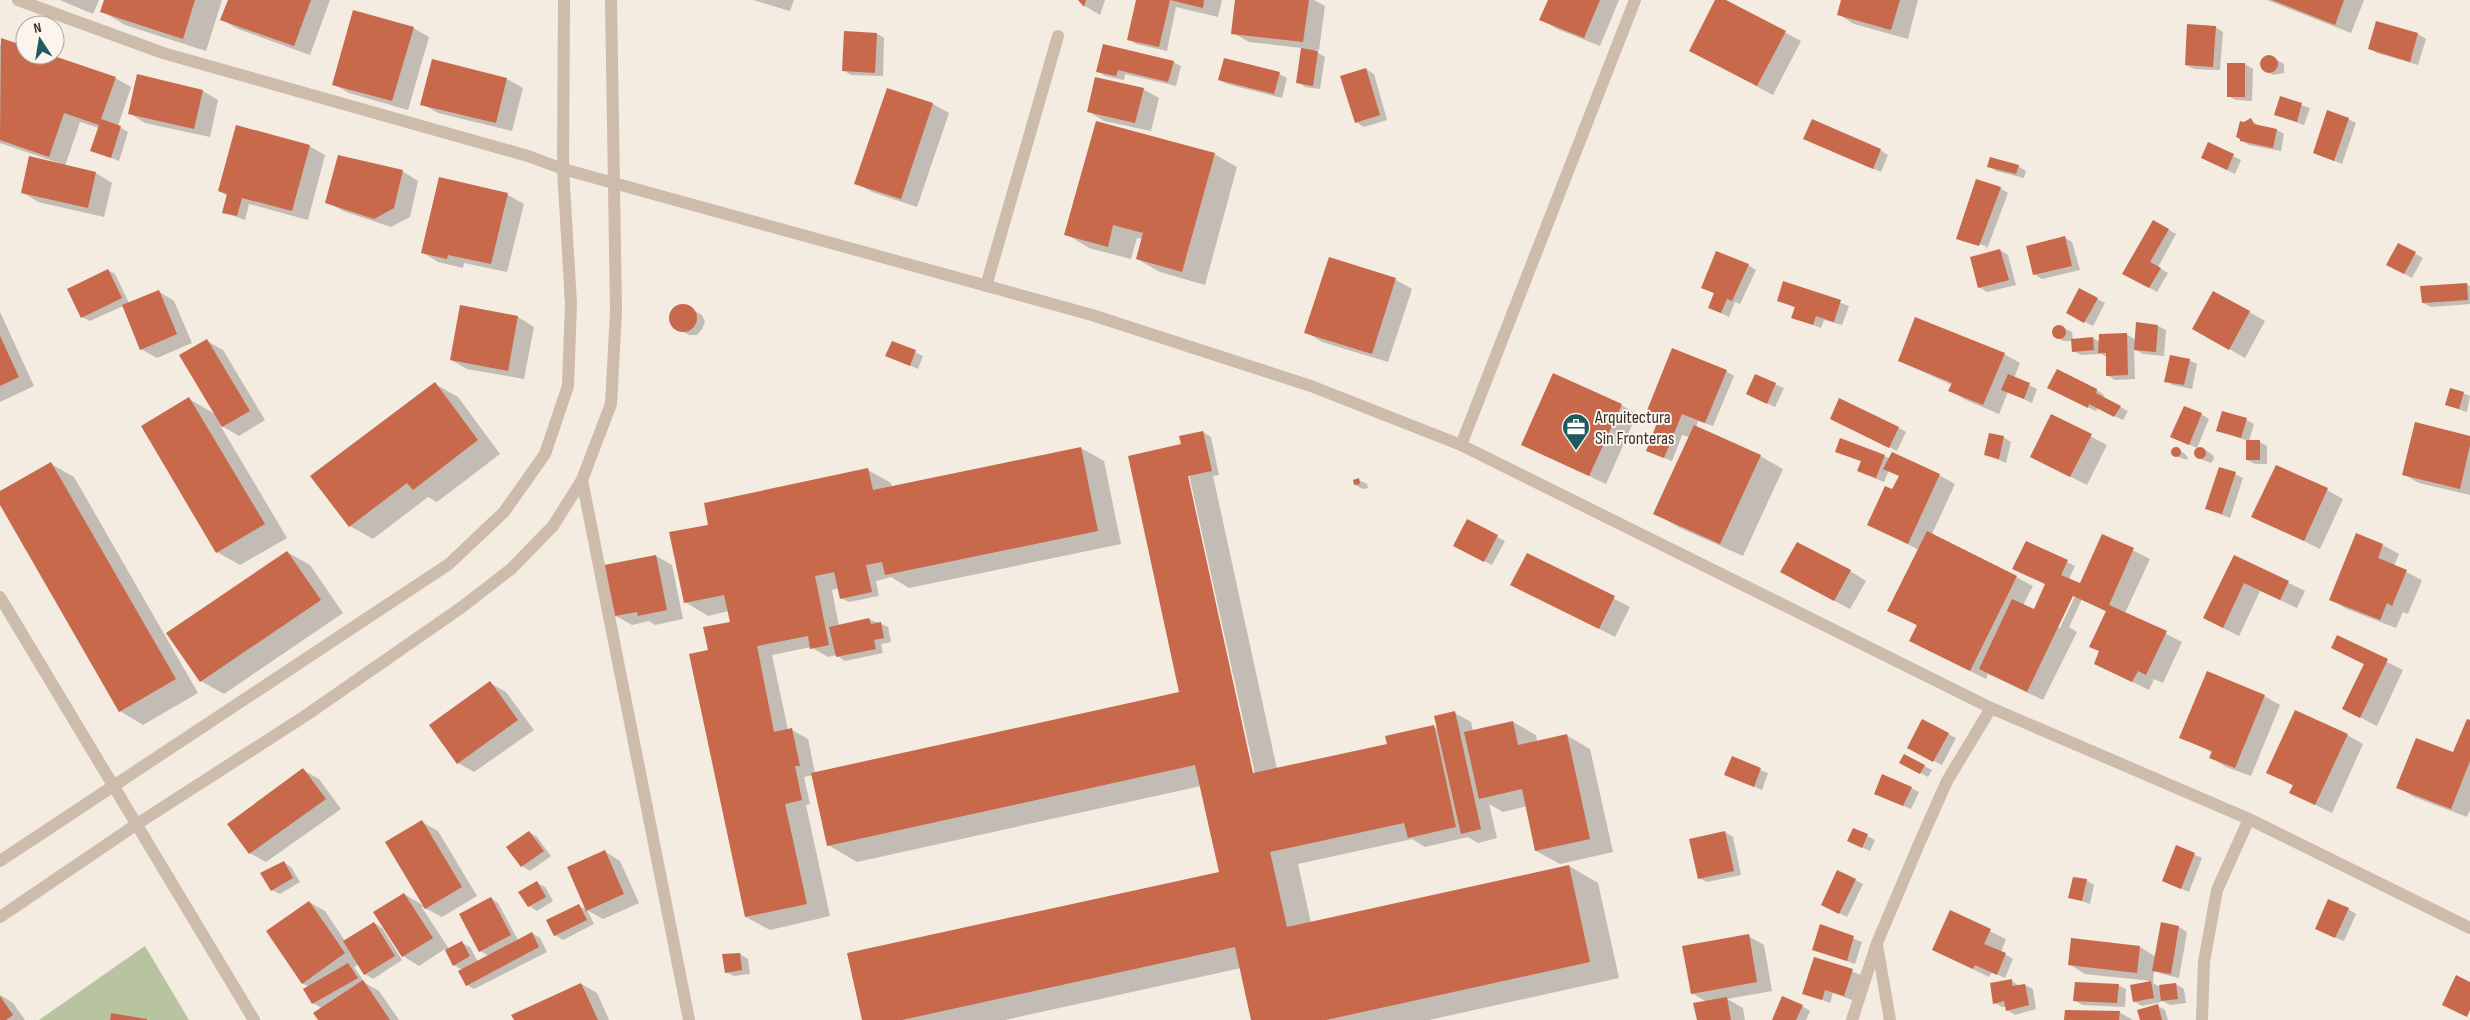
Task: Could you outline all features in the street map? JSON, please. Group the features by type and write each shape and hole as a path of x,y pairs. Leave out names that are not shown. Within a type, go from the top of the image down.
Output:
{"street":[{"path":"18,0 163,54 528,156 613,185 1092,315 1310,386 1461,445 1990,708 2249,819 2470,928"},
{"path":"0,861 449,564 504,512 545,454 568,386 570,304 563,169 564,0"},
{"path":"0,916 137,824 305,716 454,613 504,575 553,526 582,480 611,404 616,311 611,0"},
{"path":"1461,445 1635,0"},
{"path":"986,286 1058,36"},
{"path":"582,480 689,1020"},
{"path":"0,597 254,1020"},
{"path":"1852,1020 1877,943 1948,781 1990,708"},
{"path":"2202,1020 2204,962 2217,890 2249,819"},
{"path":"1877,943 1890,1020"}],"green space":[{"path":"145,946 189,1020 149,1020 111,1013 110,1020 39,1020"}],"building":[{"path":"104,0 195,0 183,39 100,12"},
{"path":"228,0 311,0 294,46 220,20"},
{"path":"1078,0 1086,0 1084,7"},
{"path":"1136,0 1170,0 1159,47 1127,40"},
{"path":"1170,0 1204,0 1203,8"},
{"path":"1235,0 1309,0 1303,42 1231,34"},
{"path":"1548,0 1600,0 1584,38 1539,20"},
{"path":"1715,0 1726,0 1786,31 1757,86 1689,51"},
{"path":"1841,0 1900,0 1891,30 1837,15"},
{"path":"2272,0 2344,0 2335,25"},
{"path":"353,10 414,27 392,101 332,85"},
{"path":"2376,21 2418,33 2410,62 2368,49"},
{"path":"2187,24 2216,26 2213,67 2185,65"},
{"path":"844,31 877,33 875,73 842,71"},
{"path":"1,38 15,43 15,65 65,65 65,60 116,77 101,119 121,126 111,158 90,151 99,125 64,113 49,157 0,140"},
{"path":"1103,44 1174,61 1168,82 1118,70 1116,76 1096,72"},
{"path":"1301,48 1318,51 1313,86 1296,83"},
{"path":"2269,55 2275,58 2278,64 2275,70 2269,73 2263,70 2260,64 2263,58"},
{"path":"1224,58 1280,72 1274,94 1218,80"},
{"path":"432,59 507,78 496,123 420,105"},
{"path":"2227,63 2245,63 2245,97 2227,97"},
{"path":"1366,68 1380,115 1355,123 1340,76"},
{"path":"137,74 203,90 194,129 128,114"},
{"path":"1095,77 1144,88 1135,123 1087,112"},
{"path":"887,88 933,103 901,199 854,184"},
{"path":"2280,96 2302,103 2297,122 2274,115"},
{"path":"2327,110 2349,118 2334,161 2313,153"},
{"path":"2251,118 2254,124 2277,129 2273,148 2240,141 2236,137 2240,121 2244,122"},
{"path":"1812,119 1881,149 1873,169 1803,139"},
{"path":"1096,121 1215,153 1182,272 1136,259 1143,233 1113,225 1108,247 1064,235"},
{"path":"236,125 310,145 292,211 242,198 237,216 222,213 227,194 218,191"},
{"path":"2208,142 2234,154 2227,170 2201,158"},
{"path":"338,155 403,170 394,208 374,219 325,203"},
{"path":"29,156 96,172 88,208 21,193"},
{"path":"1990,157 2019,165 2016,174 1987,167"},
{"path":"439,177 508,193 491,264 448,255 447,259 421,253"},
{"path":"1976,179 2001,187 1979,246 1956,239"},
{"path":"2153,220 2169,229 2150,262 2161,268 2149,288 2122,274"},
{"path":"2065,236 2072,266 2033,275 2026,246"},
{"path":"2398,243 2416,252 2404,274 2386,265"},
{"path":"2000,249 2009,280 1978,288 1970,257"},
{"path":"1716,251 1749,264 1732,301 1727,299 1721,313 1708,308 1714,293 1701,288"},
{"path":"1329,257 1396,278 1372,354 1304,333"},
{"path":"108,269 122,298 81,318 67,289"},
{"path":"1783,281 1841,300 1834,322 1816,316 1813,325 1791,318 1795,307 1777,301"},
{"path":"2467,283 2468,300 2422,303 2420,286"},
{"path":"2079,288 2098,298 2084,323 2066,313"},
{"path":"159,290 177,334 140,350 122,305"},
{"path":"2213,291 2250,311 2229,350 2192,329"},
{"path":"683,304 693,308 697,318 693,328 683,332 673,328 669,318 673,308"},
{"path":"460,305 518,316 508,371 450,360"},
{"path":"1915,317 2005,353 1983,405 1948,391 1952,383 1898,361"},
{"path":"2136,322 2158,325 2156,352 2134,350"},
{"path":"2056,325 2062,325 2066,332 2062,339 2056,339 2052,335 2052,329"},
{"path":"2127,333 2128,375 2106,376 2106,353 2098,353 2099,334"},
{"path":"0,336 19,377 0,386"},
{"path":"2093,337 2094,350 2072,352 2071,339"},
{"path":"207,339 250,411 222,427 179,355"},
{"path":"892,341 916,350 910,366 885,356"},
{"path":"1672,348 1727,370 1705,423 1682,414 1664,458 1646,451 1657,423 1644,418"},
{"path":"2170,355 2190,359 2184,385 2164,382"},
{"path":"2057,369 2097,389 2096,393 2121,406 2114,417 2089,404 2088,408 2047,388"},
{"path":"1553,373 1622,404 1589,476 1521,445"},
{"path":"1755,374 1776,383 1767,404 1746,394"},
{"path":"2008,374 2030,383 2024,399 2001,390"},
{"path":"435,382 478,440 413,490 407,483 349,527 310,476"},
{"path":"2450,388 2464,392 2459,409 2445,405"},
{"path":"189,397 265,524 216,553 141,426"},
{"path":"1839,398 1899,427 1889,448 1830,419"},
{"path":"2184,406 2202,413 2189,445 2170,437"},
{"path":"2222,411 2247,418 2241,438 2216,431"},
{"path":"2051,414 2092,434 2070,477 2030,457"},
{"path":"2415,422 2470,436 2470,445 2460,489 2402,475"},
{"path":"1694,425 1761,455 1720,544 1653,514"},
{"path":"1203,431 1212,471 1188,476 1253,773 1387,744 1385,736 1434,725 1456,827 1408,838 1404,823 1270,852 1287,927 1569,865 1590,962 1326,1020 1251,1020 1235,947 902,1020 862,1020 847,953 1219,872 1195,765 827,846 811,773 1179,692 1128,456 1181,444 1179,436"},
{"path":"1989,433 2004,436 1999,459 1984,455"},
{"path":"1840,438 1885,455 1876,478 1857,471 1861,461 1835,452"},
{"path":"2246,440 2260,440 2260,460 2246,460"},
{"path":"1081,447 1098,531 885,575 882,562 866,565 872,592 840,599 834,572 815,576 829,645 810,649 808,636 757,646 774,732 792,728 800,766 795,766 802,800 785,804 807,904 745,917 689,654 708,650 703,627 730,622 724,595 684,603 669,532 708,525 704,503 868,468 873,490"},
{"path":"2176,447 2181,452 2176,457 2171,452"},
{"path":"2202,447 2205,448 2205,458 2198,459 2195,458 2194,451 2195,448"},
{"path":"1892,452 1940,474 1908,544 1867,525 1885,486 1892,489 1899,476 1883,469"},
{"path":"51,462 176,679 119,712 0,505 0,491"},
{"path":"2276,465 2328,488 2304,541 2251,517"},
{"path":"2219,467 2236,472 2222,514 2205,509"},
{"path":"1359,478 1360,484 1354,485 1353,480"},
{"path":"1467,519 1498,535 1484,562 1453,546"},
{"path":"1927,531 2017,576 1970,671 1909,641 1917,625 1887,611"},
{"path":"2356,533 2383,544 2378,558 2407,570 2392,606 2387,603 2380,620 2329,600"},
{"path":"2102,534 2134,548 2109,605 2167,631 2146,675 2138,671 2132,682 2094,664 2099,651 2089,647 2106,611 2073,596 2027,692 1979,669 2012,599 2034,609 2045,584 2012,569 2026,541 2068,560 2061,575 2080,583"},
{"path":"1797,542 1851,570 1834,601 1780,572"},
{"path":"287,551 321,600 200,682 166,633"},
{"path":"1527,553 1615,596 1599,629 1510,585"},
{"path":"656,555 667,610 638,616 637,612 615,616 604,565"},
{"path":"2234,555 2289,581 2280,600 2244,583 2223,628 2203,618"},
{"path":"869,618 871,624 881,622 884,638 874,640 876,649 836,657 829,627"},
{"path":"2337,635 2388,659 2360,718 2342,709 2364,664 2331,648"},
{"path":"2207,671 2265,695 2235,768 2209,758 2212,751 2179,738"},
{"path":"490,681 518,720 457,764 429,725"},
{"path":"2295,710 2348,734 2315,805 2289,793 2293,785 2266,773"},
{"path":"1455,711 1481,829 1461,834 1434,716"},
{"path":"1922,719 1949,733 1933,762 1907,748"},
{"path":"2467,719 2470,720 2470,761 2451,809 2396,788 2416,738 2453,752"},
{"path":"1513,721 1518,745 1567,734 1590,839 1535,851 1522,789 1479,799 1464,732"},
{"path":"1904,754 1925,765 1920,774 1899,763"},
{"path":"1732,756 1761,768 1754,787 1724,775"},
{"path":"303,768 326,799 249,854 227,824"},
{"path":"1882,774 1912,787 1903,806 1874,794"},
{"path":"422,820 462,887 425,909 385,842"},
{"path":"1853,828 1868,834 1862,848 1847,841"},
{"path":"529,831 544,851 521,867 506,847"},
{"path":"1725,831 1734,871 1698,879 1689,839"},
{"path":"2176,845 2195,853 2181,889 2162,881"},
{"path":"605,850 624,894 586,911 567,867"},
{"path":"284,861 293,878 271,891 260,873"},
{"path":"1837,870 1856,879 1839,914 1821,905"},
{"path":"2073,877 2087,879 2082,901 2068,898"},
{"path":"537,881 546,897 528,907 518,892"},
{"path":"404,893 433,938 402,957 373,912"},
{"path":"491,897 511,935 479,952 459,914"},
{"path":"2328,899 2349,908 2335,938 2315,929"},
{"path":"309,901 345,953 302,984 266,931"},
{"path":"579,904 587,920 554,936 546,920"},
{"path":"1950,910 1991,929 1984,944 2006,953 1997,975 1975,965 1973,969 1932,950"},
{"path":"374,922 395,956 364,975 343,941"},
{"path":"2161,922 2179,926 2171,974 2152,971"},
{"path":"1820,924 1854,936 1847,961 1812,950"},
{"path":"532,932 539,947 466,986 458,971"},
{"path":"1749,934 1757,982 1691,994 1682,946"},
{"path":"2071,938 2140,946 2137,973 2068,965"},
{"path":"462,941 470,956 453,966 445,950"},
{"path":"740,953 742,970 725,973 722,954"},
{"path":"1814,957 1853,969 1844,996 1825,990 1822,1000 1802,994"},
{"path":"348,963 358,978 312,1004 303,989"},
{"path":"2456,975 2470,982 2470,1010 2467,1017 2442,1005"},
{"path":"2012,979 2012,986 2025,984 2029,1005 2006,1011 2004,1001 1993,1004 1990,983"},
{"path":"363,980 390,1020 318,1020 313,1013"},
{"path":"2151,981 2154,998 2133,1002 2130,985"},
{"path":"2075,982 2119,984 2117,1003 2073,1001"},
{"path":"581,983 598,1020 514,1020 511,1015"},
{"path":"2176,983 2178,999 2161,1001 2159,985"},
{"path":"0,996 13,1015 6,1020 0,1020"},
{"path":"1782,996 1803,1005 1796,1020 1772,1020"},
{"path":"1727,997 1731,1020 1697,1020 1693,1003"},
{"path":"2158,1004 2162,1020 2140,1020 2137,1010"},
{"path":"2065,1010 2120,1011 2119,1020 2064,1020"},
{"path":"111,1013 147,1019 147,1020 110,1020"}],"place":[{"name":"Arquitectura Sin Fronteras","path":"1576,451"}]}
